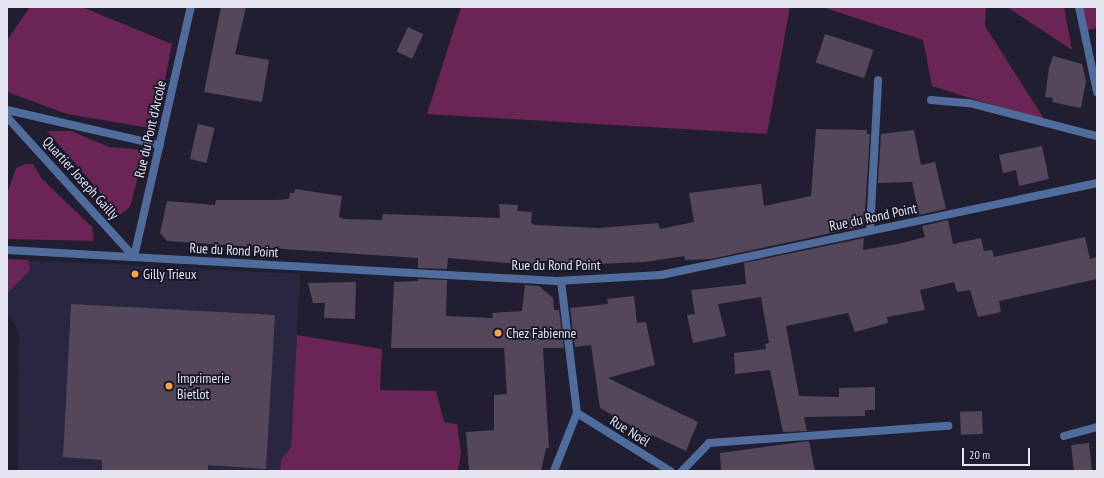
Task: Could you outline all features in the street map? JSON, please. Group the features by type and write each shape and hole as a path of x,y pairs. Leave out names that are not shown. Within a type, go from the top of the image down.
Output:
{"street":[{"name":"Rue du Pont d'Arcole","path":"134,257 191,7"},
{"path":"1079,7 1097,92"},
{"path":"870,230 878,80"},
{"path":"931,100 969,103 1097,136"},
{"path":"7,110 160,145"},
{"name":"Quartier Joseph Gailly","path":"7,117 134,257"},
{"name":"Rue du Rond Point","path":"7,250 561,281 661,275 1097,183"},
{"path":"554,471 577,413 561,281"},
{"name":"Rue Noël","path":"577,413 670,471"},
{"path":"682,471 709,443 948,426"},
{"path":"1064,436 1097,426"}],"shaded area":[{"path":"30,7 82,7 172,44 155,129 67,114 7,92 7,40"},
{"path":"461,7 790,7 767,134 427,114"},
{"path":"822,7 986,7 985,26 1046,122 932,86 923,40"},
{"path":"1007,7 1064,7 1072,50"},
{"path":"1079,7 1097,7 1097,28 1084,31"},
{"path":"47,131 71,131 109,147 145,150 130,207 120,215"},
{"path":"25,164 33,164 42,179 92,227 94,241 7,239 7,194 16,168"},
{"path":"7,259 28,260 30,270 7,294"},
{"path":"28,260 300,274 291,447 281,460 280,471 18,471 19,331 7,313 7,294 30,270"},
{"path":"297,335 382,349 380,390 436,391 444,422 457,424 461,452 458,470 280,471 281,460 291,447"}],"building":[{"path":"221,7 246,7 235,54 269,60 262,102 204,92"},
{"path":"408,27 423,34 412,59 397,51"},
{"path":"825,34 874,50 864,78 816,63"},
{"path":"1053,56 1082,64 1086,81 1081,108 1052,102 1053,98 1045,97 1049,68"},
{"path":"198,124 215,128 206,163 190,159"},
{"path":"816,129 867,130 867,134 870,134 864,226 711,259 685,260 684,256 645,262 597,264 542,261 542,266 448,258 447,269 418,268 418,258 167,241 160,233 167,201 215,205 216,200 289,199 290,193 294,193 295,189 342,196 339,217 344,219 382,220 383,214 500,218 499,204 518,205 517,211 532,212 531,223 535,225 599,228 658,223 660,229 694,222 689,193 761,184 764,206 811,196"},
{"path":"914,130 921,165 935,162 946,209 919,215 912,182 878,183 881,134"},
{"path":"1042,146 1049,179 1019,186 1016,170 1003,173 999,155"},
{"path":"948,220 953,244 981,238 984,251 992,250 994,257 1085,237 1090,259 1097,257 1097,279 999,301 1001,312 978,317 970,290 957,292 954,282 920,290 925,310 887,317 888,323 855,332 848,313 786,326 799,396 839,397 839,388 875,387 875,410 865,410 865,416 804,417 807,431 783,432 770,370 735,374 734,353 766,349 765,344 769,343 761,297 718,304 726,336 693,343 687,315 695,314 691,290 746,284 744,263 864,238 863,250 898,244 925,237 922,226"},
{"path":"418,279 447,280 446,316 493,318 492,313 522,311 525,285 539,286 553,298 554,310 559,310 564,348 543,348 549,448 546,448 541,471 469,471 466,432 494,430 494,395 507,394 504,348 391,348 394,282 418,281"},
{"path":"356,282 355,319 324,318 325,303 313,303 308,283"},
{"path":"634,296 637,323 646,322 655,365 608,378 698,422 686,451 652,435 651,437 600,408 591,345 575,347 570,308 608,304 607,299"},
{"name":"Imprimerie Bietlot","path":"71,304 275,315 266,469 208,465 208,471 102,471 102,460 63,457"},
{"path":"982,411 983,434 961,435 960,412"},
{"path":"809,441 815,471 721,471 720,453"},
{"path":"1089,443 1092,471 1074,471 1071,445"}],"place":[{"name":"Gilly Trieux","path":"135,274"},
{"name":"Chez Fabienne","path":"498,333"},
{"name":"Imprimerie Bietlot","path":"169,386"}]}
